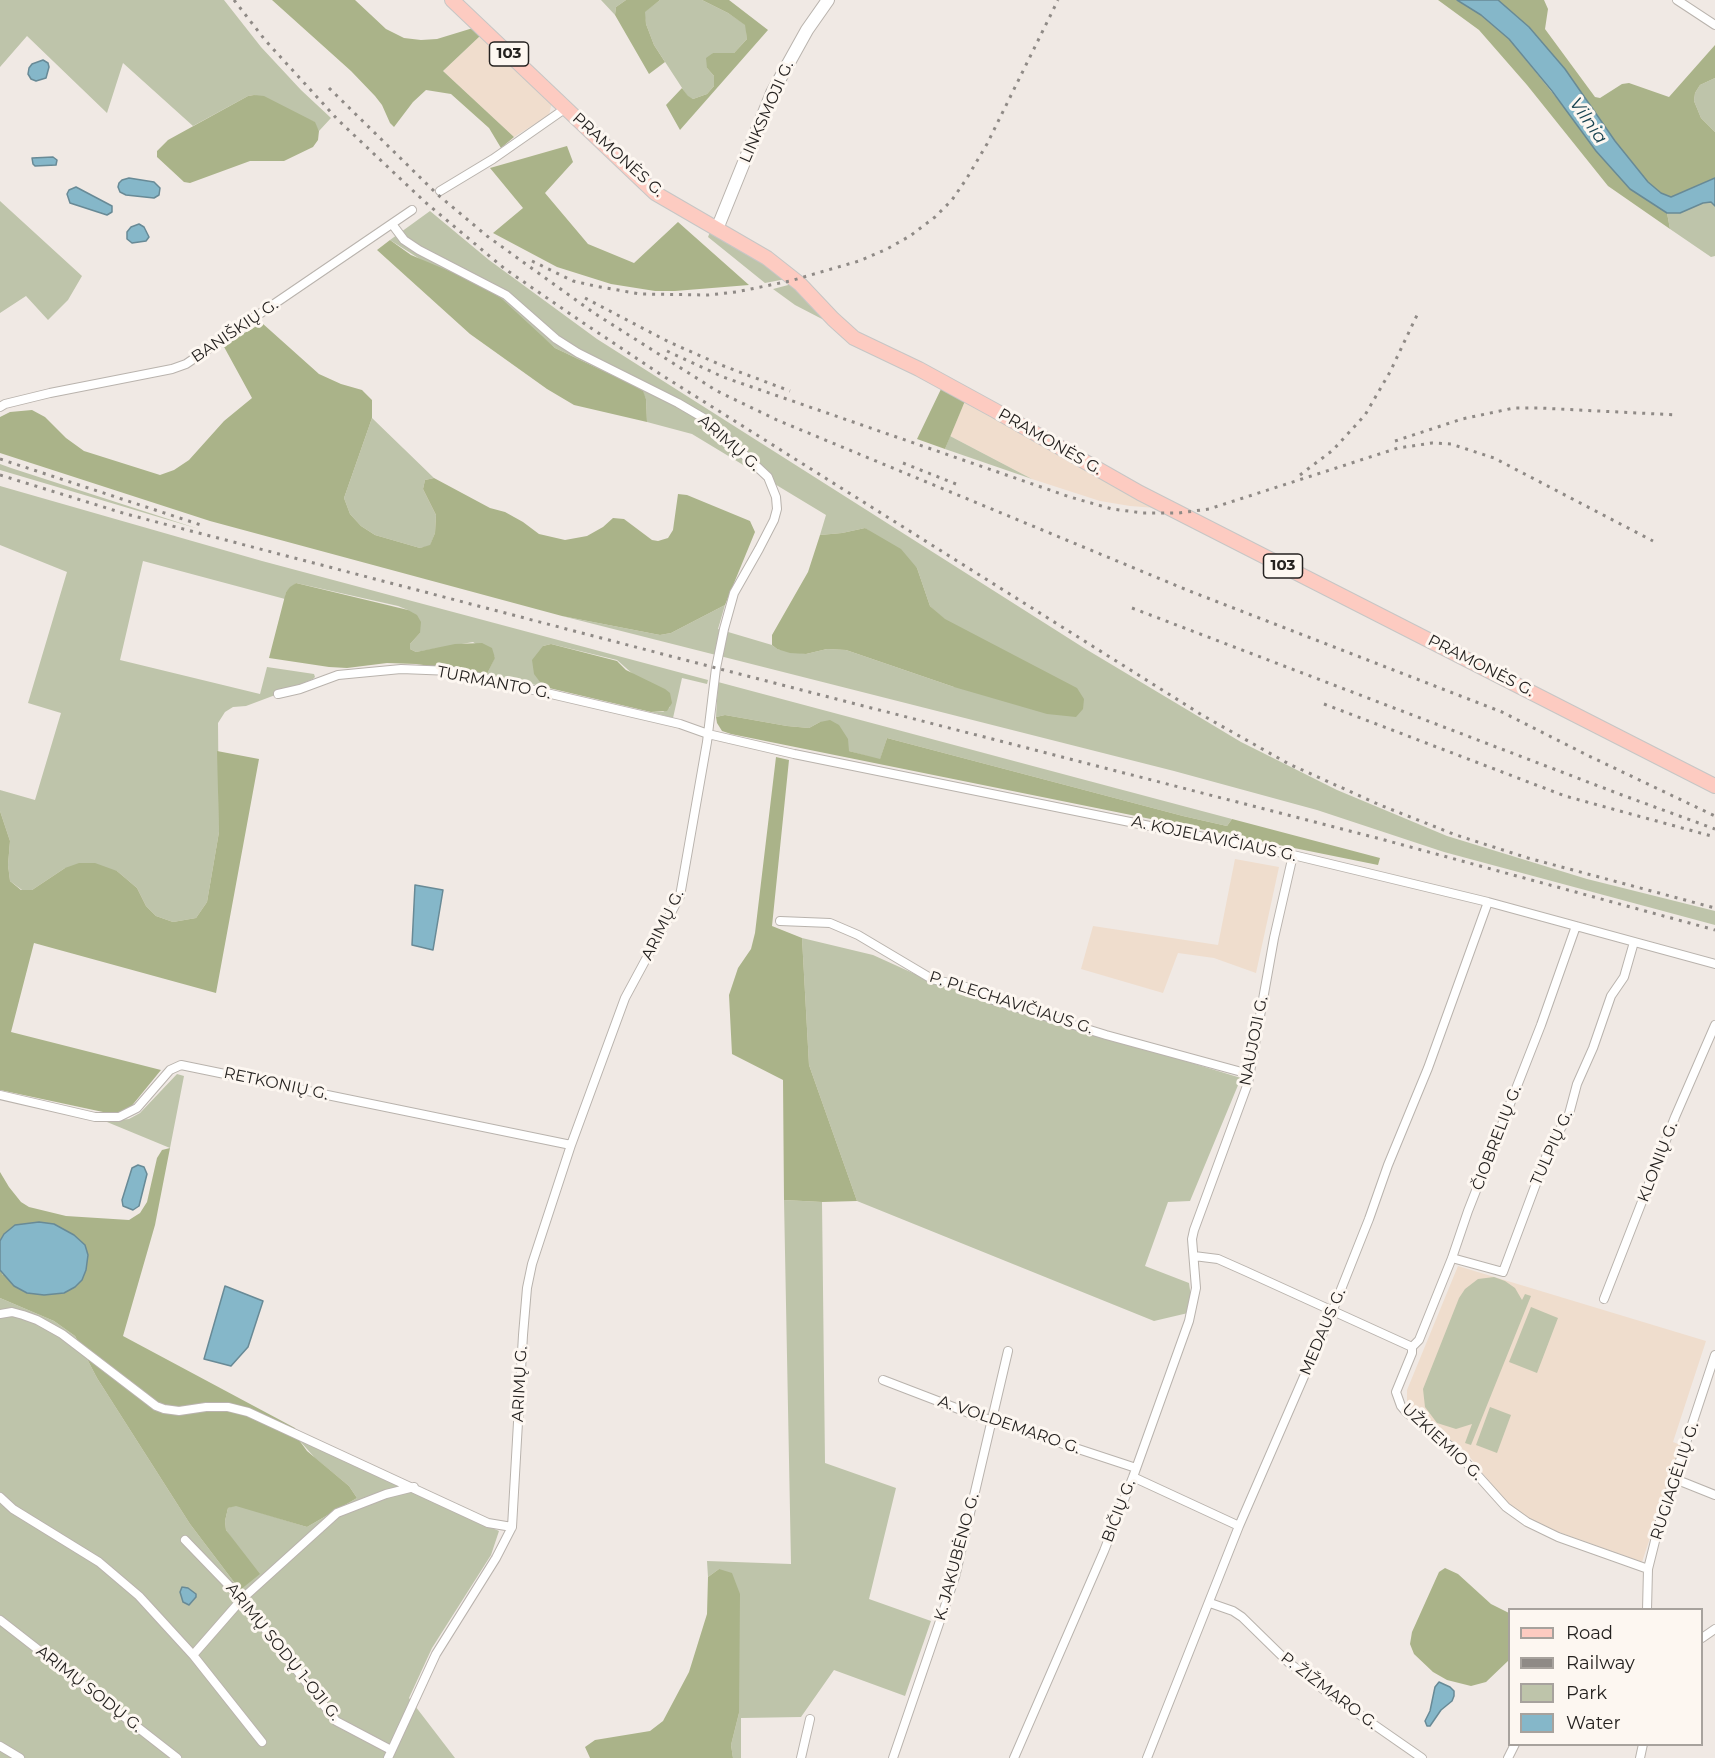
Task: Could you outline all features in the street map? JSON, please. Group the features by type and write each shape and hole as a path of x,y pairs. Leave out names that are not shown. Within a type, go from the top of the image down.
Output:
{"main road":[{"name":"PRAMONĖS G.","path":"452,0 655,193 768,258 854,338 920,369 1140,493 1715,786"},
{"name":"LINKSMOJI G.","path":"717,229 772,93 802,38 828,0"}],"street":[{"path":"1677,0 1715,25"},
{"path":"440,191 493,159 566,108"},
{"name":"BANIŠKIŲ G.","path":"0,407 4,404 50,393 172,369 186,364 412,210"},
{"name":"ARIMŲ G.","path":"389,1754 436,1654 496,1558 512,1527 527,1288 540,1237 625,998 680,896 708,734 723,629 734,593 764,540 777,509 777,497 768,477 707,420 578,353 556,339 506,295 419,250 404,240 392,224"},
{"name":"TURMANTO G.","path":"278,694 300,689 338,675 401,669 452,671 680,724 708,734"},
{"name":"A. KOJELAVIČIAUS G.","path":"708,734 794,754 1293,855 1488,902 1715,964"},
{"name":"NAUJOJI G.","path":"1194,1256 1192,1239 1194,1230 1245,1091 1272,949 1293,855"},
{"name":"MEDAUS G.","path":"1147,1758 1239,1526 1332,1312 1428,1068 1488,902"},
{"name":"P. PLECHAVIČIAUS G.","path":"780,921 830,923 858,934 932,979 966,987 993,1000 1106,1035 1249,1074"},
{"name":"ČIOBRELIŲ G.","path":"1412,1347 1419,1340 1452,1258 1576,926"},
{"name":"TULPIŲ G.","path":"1452,1258 1503,1272 1549,1149 1569,1114 1577,1084 1593,1048 1611,996 1624,977 1634,942"},
{"name":"KLONIŲ G.","path":"1604,1299 1675,1117 1715,1025"},
{"name":"RETKONIŲ G.","path":"0,1095 95,1117 119,1117 137,1108 170,1070 181,1065 571,1145"},
{"path":"1194,1256 1218,1259 1412,1347"},
{"name":"BIČIŲ G.","path":"1014,1758 1051,1670 1085,1598 1134,1472 1191,1314 1196,1288 1194,1256"},
{"path":"0,1314 12,1312 23,1315 62,1334 156,1406 178,1411 228,1407 248,1412 488,1523 512,1527"},
{"name":"UŽKIEMIO G.","path":"1412,1347 1412,1353 1396,1392 1401,1406 1454,1449 1506,1507 1527,1522 1558,1537 1648,1569"},
{"name":"K. JAKUBĖNO G.","path":"893,1758 955,1576 1008,1352"},
{"name":"RUGIAGĖLIŲ G.","path":"1647,1608 1648,1569 1660,1521 1715,1355"},
{"name":"A. VOLDEMARO G.","path":"884,1380 1134,1472 1239,1526"},
{"path":"1676,1474 1715,1496"},
{"path":"193,1655 242,1599 337,1513 386,1494 414,1487"},
{"path":"0,1497 13,1509 99,1562 140,1596 193,1655 262,1743"},
{"name":"ARIMŲ SODŲ 1-OJI G.","path":"185,1540 242,1599 336,1721 389,1754"},
{"name":"P. ŽIŽMARO G.","path":"1209,1603 1233,1611 1242,1617 1296,1668 1342,1704 1422,1758"},
{"name":"ARIMŲ SODŲ G.","path":"0,1620 177,1758"},
{"path":"801,1758 810,1719"},
{"path":"0,1746 20,1758"}],"shaded area":[{"path":"480,36 552,102 549,115 514,137 443,71"},
{"path":"965,401 1156,508 1100,501 1032,479 950,436"},
{"path":"1235,859 1279,867 1256,973 1214,958 1178,953 1163,993 1081,969 1093,926 1218,945"},
{"path":"1458,1266 1706,1341 1673,1442 1681,1445 1642,1562 1553,1530 1526,1517 1505,1501 1465,1451 1416,1413 1407,1403 1407,1390"}],"green space":[{"path":"0,0 224,0 261,47 331,118 319,131 314,122 254,95 248,96 193,126 123,63 107,113 27,36 0,67"},
{"path":"272,0 355,0 386,29 404,38 437,39 473,28 480,36 443,71 514,137 501,148 489,128 451,94 426,90 413,102 394,127 382,105 351,71"},
{"path":"601,0 626,0 616,7 615,15"},
{"path":"626,0 660,0 645,12 646,24 654,45 665,62 649,74 615,15 616,7"},
{"path":"660,0 702,0 746,25 747,39 734,53 713,53 707,68 714,76 714,86 707,94 693,99 688,97 654,45 644,12"},
{"path":"702,0 729,0 768,30 680,130 666,105 682,88 693,99 707,94 714,86 714,76 707,68 706,58 713,53 734,53 747,39 745,25 728,13"},
{"path":"1438,0 1457,0 1481,15 1509,39 1630,189 1667,213 1670,229 1608,186 1527,85 1479,30"},
{"path":"1498,0 1544,0 1548,9 1545,29 1595,97 1600,98 1622,84 1629,83 1669,97 1715,45 1715,78 1700,85 1695,93 1694,101 1701,118 1715,132 1715,178 1671,197 1661,193 1648,182 1615,141 1565,69 1529,27"},
{"path":"1715,78 1715,132 1701,118 1694,101 1695,93 1700,85"},
{"path":"248,96 264,96 315,122 319,131 318,140 313,147 284,161 250,161 190,183 184,182 157,157 157,151 168,140"},
{"path":"567,146 573,162 545,193 588,244 634,263 678,222 749,285 655,291 611,284 557,267 493,233 523,208 490,168"},
{"path":"0,201 82,276 68,300 48,320 26,296 0,313"},
{"path":"1711,202 1715,206 1715,256 1711,257 1670,229 1667,213 1680,213"},
{"path":"430,211 489,260 597,339 1084,648 1241,742 1337,790 1447,836 1587,879 1715,911 1715,925 1444,852 1317,810 1174,771 562,616 660,635 671,633 725,605 718,629 772,645 777,649 806,654 827,649 846,650 954,687 958,627 945,620 930,606 917,568 865,528 820,535 826,515 692,434 647,422 646,399 642,391 555,348 542,337 390,240"},
{"path":"710,232 786,279 765,283 708,237"},
{"path":"390,240 411,255 489,290 502,299 555,348 643,391 646,399 647,422 574,405 547,389 470,334 377,250"},
{"path":"792,284 821,315 822,319 795,305 773,289"},
{"path":"262,323 319,374 362,390 372,400 372,418 344,498 350,514 361,526 375,535 420,548 430,545 435,533 436,515 423,489 425,480 434,478 490,508 505,512 539,534 565,540 587,536 613,518 624,519 652,540 668,538 673,530 678,494 687,495 750,521 755,532 725,605 671,633 660,635 562,616 210,521 0,453 0,417 10,412 32,410 45,417 66,438 84,451 160,475 174,470 189,460 224,421 252,398 223,345"},
{"path":"942,387 965,401 945,449 917,439"},
{"path":"372,418 434,478 425,480 423,489 436,515 435,533 430,546 420,548 375,535 361,526 350,514 344,498"},
{"path":"950,436 1032,479 945,449"},
{"path":"0,464 11,468 199,529 0,470"},
{"path":"0,486 262,561 708,680 707,684 682,678 673,718 651,712 663,712 670,707 617,660 551,644 543,646 540,682 549,688 487,674 495,657 473,642 416,652 410,649 410,644 420,633 408,610 398,606 296,583 286,592 285,599 143,561 120,660 260,694 267,667 314,674 315,677 246,706 233,707 225,712 218,723 219,832 207,902 196,918 173,922 156,916 146,906 137,888 117,871 65,868 32,890 22,890 10,881 8,865 10,841 0,811 0,790 35,800 61,713 28,703 67,572 0,545"},
{"path":"865,528 901,549 917,568 930,606 945,619 1077,688 1084,699 1083,709 1076,717 1047,714 954,687 846,650 827,649 806,654 790,653 772,645 772,635 808,572 820,535"},
{"path":"296,583 408,610 417,615 421,622 420,633 410,644 410,649 416,652 455,644 482,643 492,648 495,658 487,674 416,664 387,663 347,668 269,658 286,592"},
{"path":"551,644 617,661 626,670 665,689 670,693 672,703 667,711 651,712 549,688 534,674 532,660 543,646"},
{"path":"718,682 1232,819 1227,826 1183,816 887,738 880,760 849,751 820,722 809,728 725,715 716,717"},
{"path":"725,715 809,728 830,720 839,725 848,739 849,751 880,759 887,738 1183,816 1227,826 1232,819 1380,858 1378,865 731,734 722,731 717,723 716,717"},
{"path":"217,751 259,759 216,993 34,943 11,1032 161,1070 130,1108 120,1113 103,1112 0,1090 0,811 10,841 8,865 10,881 21,890 32,890 65,868 79,863 95,863 117,871 137,888 146,906 156,916 173,922 196,918 207,902 219,832"},
{"path":"776,757 789,760 772,926 802,938 809,1065 857,1201 784,1200 783,1080 732,1054 729,995 738,968 751,949 755,933"},
{"path":"802,938 873,955 937,984 963,989 998,1004 1241,1078 1190,1201 1168,1202 1145,1266 1189,1283 1191,1297 1188,1313 1154,1321 857,1201 809,1065"},
{"path":"177,1074 184,1076 170,1148 107,1122 129,1119 140,1113"},
{"path":"170,1148 155,1225 123,1336 295,1428 299,1440 307,1451 349,1486 357,1498 307,1527 236,1506 228,1508 225,1521 226,1530 260,1574 240,1590 190,1524 97,1378 75,1336 54,1321 0,1298 0,1270 3,1275 85,1245 74,1235 54,1224 4,1234 0,1241 0,1172 21,1202 29,1207 66,1216 129,1220 140,1213 147,1202 157,1158 162,1150"},
{"path":"784,1200 822,1202 825,1463 896,1488 869,1599 931,1621 905,1696 834,1670 801,1717 741,1718 741,1758 733,1758 731,1745 739,1713 719,1569 708,1577 707,1561 791,1564"},
{"path":"1494,1277 1515,1288 1522,1300 1525,1294 1531,1296 1471,1445 1465,1443 1472,1424 1456,1429 1437,1423 1425,1407 1423,1389 1459,1298 1465,1289 1478,1279"},
{"path":"0,1298 54,1321 75,1336 97,1378 190,1524 240,1590 232,1539 226,1530 225,1521 228,1508 236,1505 307,1527 357,1498 349,1486 315,1458 299,1440 499,1531 491,1555 432,1648 409,1698 455,1758 0,1758"},
{"path":"1531,1307 1558,1318 1537,1373 1509,1362"},
{"path":"1490,1407 1511,1415 1497,1453 1476,1445"},
{"path":"1445,1568 1458,1574 1491,1604 1508,1612 1508,1661 1486,1682 1471,1686 1447,1680 1433,1672 1414,1654 1410,1644 1412,1632 1439,1572"},
{"path":"719,1569 732,1573 740,1594 739,1713 731,1745 733,1758 590,1758 585,1747 595,1740 650,1731 663,1721 689,1672 707,1614 708,1577"}],"water":[{"name":"Vilnia","path":"1457,0 1498,0 1529,27 1565,69 1615,141 1648,182 1661,193 1671,197 1715,178 1715,206 1711,202 1703,203 1680,213 1667,213 1630,189 1596,151 1552,91 1509,39 1481,15"},
{"path":"43,60 48,63 49,67 46,78 36,81 31,79 28,74 29,68 32,64"},
{"path":"53,157 57,160 56,165 35,166 33,164 32,158"},
{"path":"129,178 154,182 160,188 159,195 154,198 126,195 120,192 119,183"},
{"path":"76,187 112,206 112,212 107,215 70,203 67,194 69,190"},
{"path":"139,224 144,227 149,237 146,241 132,243 127,239 127,232 131,227"},
{"path":"415,885 443,890 433,950 412,945"},
{"path":"138,1165 144,1167 147,1174 139,1206 133,1210 123,1206 122,1200 132,1168"},
{"path":"39,1222 54,1224 74,1235 85,1245 88,1255 82,1280 64,1293 44,1295 27,1293 14,1286 0,1270 0,1241 4,1234 15,1225"},
{"path":"225,1286 263,1301 248,1347 231,1366 204,1359"},
{"path":"182,1587 196,1594 189,1605 183,1602 180,1592"},
{"path":"1439,1682 1450,1687 1454,1691 1454,1696 1430,1726 1427,1726 1425,1721 1430,1711 1435,1687"}],"railway":[{"path":"234,0 265,40 338,120 425,202 505,269 660,374 1202,715 1289,764 1380,805 1456,835 1528,858 1715,908"},
{"path":"532,261 573,281 595,286 640,294 708,295 790,281 859,261 887,249 910,236 935,217 952,200 987,144 1058,0"},
{"path":"329,88 437,194 487,236 594,313 717,391 777,420 1187,590 1502,712 1715,816"},
{"path":"585,298 669,342 721,365 790,391"},
{"path":"1300,475 1333,450 1365,415 1390,372 1418,313"},
{"path":"667,351 723,377 1070,497 1112,509 1143,513 1179,513 1209,509 1398,448 1432,443 1451,444 1494,458 1653,541"},
{"path":"1395,441 1462,419 1514,408 1678,415"},
{"path":"0,459 201,525"},
{"path":"903,463 956,484"},
{"path":"0,475 126,514 1381,839 1715,930"},
{"path":"1132,608 1715,829"},
{"path":"1324,704 1565,796 1715,837"}]}
